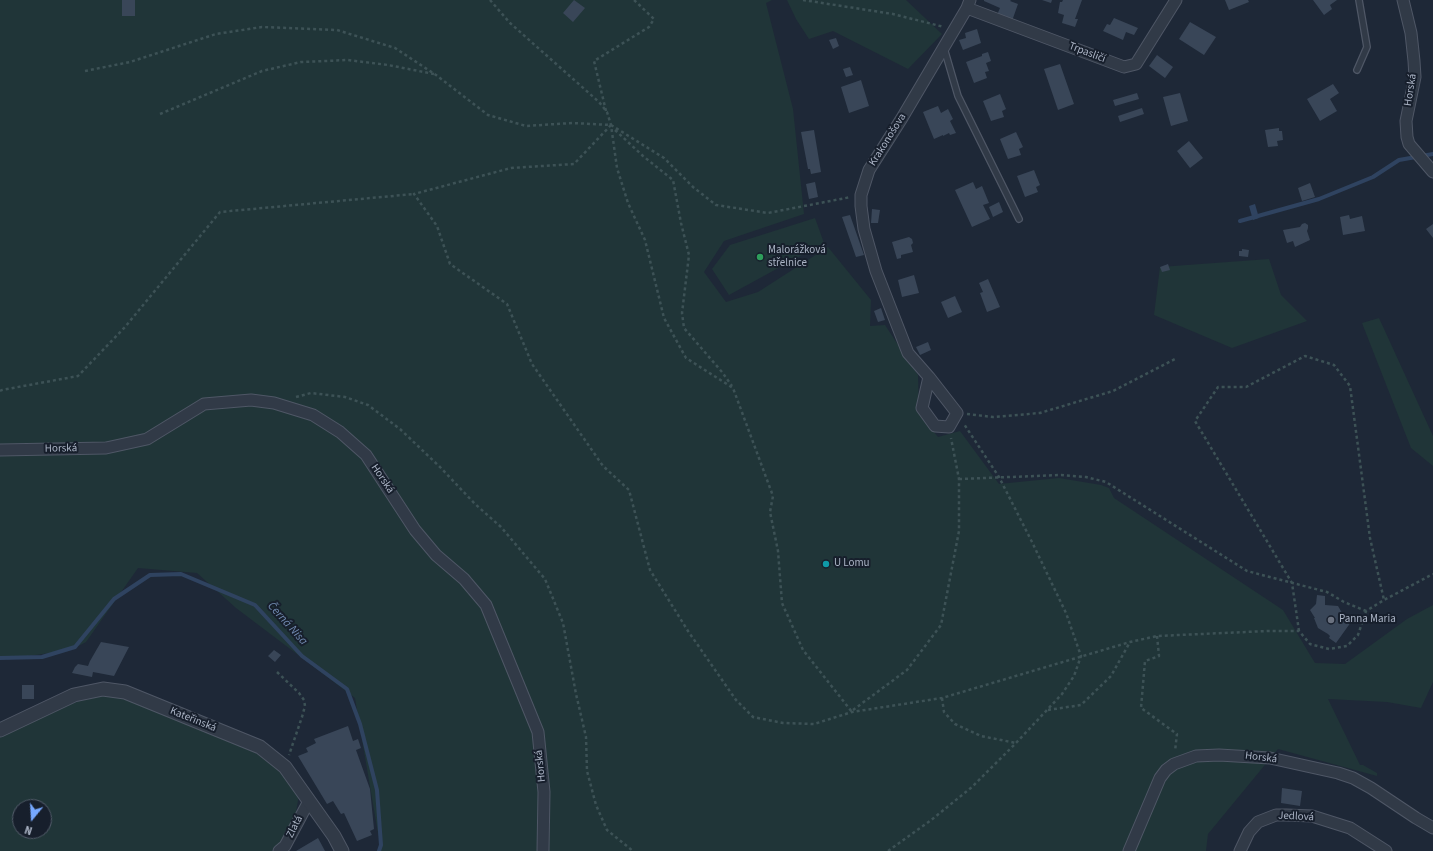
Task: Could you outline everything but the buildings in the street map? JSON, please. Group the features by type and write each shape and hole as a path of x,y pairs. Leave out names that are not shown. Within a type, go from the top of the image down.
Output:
{"street":[{"name":"Trpasličí","path":"968,4 1124,68 1136,64 1176,0"},
{"name":"Horská","path":"1403,0 1411,33 1415,77 1406,121 1407,137 1412,148 1433,172"},
{"name":"Krakonošova","path":"957,413 908,353 876,271 864,229 861,195 869,170 902,118 968,4"},
{"path":"929,377 922,408 935,426 949,428 957,413"},
{"name":"Horská","path":"0,450 106,448 147,439 204,404 251,400 274,403 313,415 340,432 366,456 415,530 436,555 464,579 486,605 538,732 544,792 543,851"},
{"name":"Kateřinská","path":"0,730 74,695 103,689 125,692 260,747 285,767 334,836 342,851"},
{"name":"Horská","path":"1129,851 1160,778 1166,770 1174,764 1196,756 1219,755 1270,758 1326,770 1353,778 1433,828"},
{"name":"Zlatá","path":"279,851 285,846 309,801"},
{"name":"Jedlová","path":"1240,851 1249,832 1258,822 1276,815 1312,816 1350,828 1386,851"}],"lane":[{"path":"1357,70 1367,47 1359,0"},
{"path":"943,46 958,96 1019,219"}],"path":[{"path":"490,0 510,23 598,102 606,112"},
{"path":"634,0 654,19 649,27 594,61 606,112 611,125 617,168 628,202 645,240 664,318 686,358 733,388"},
{"path":"803,0 893,14 954,29"},
{"path":"85,71 130,62 216,34 262,27 336,30 395,48 436,75 488,115 526,126 572,124 611,125 664,158 693,187 716,205 768,213 818,205 861,195"},
{"path":"160,114 262,71 301,62 348,60 388,65 436,75"},
{"path":"0,391 78,376 125,327 220,212 414,194 511,168 574,164 611,125"},
{"path":"611,125 644,156 673,180 689,255 682,313 684,328 722,372 733,388 773,496 770,512 778,551 782,603 803,650 852,712"},
{"path":"414,194 437,226 450,264 507,304 532,364 603,466 629,490 650,570 688,631 736,700 753,717 783,723 814,724 852,712 942,698 1081,656 1157,636 1268,631 1299,632"},
{"path":"1384,600 1370,538 1350,386 1334,365 1305,356 1246,387 1218,387 1195,421 1292,583 1299,632 1310,644 1329,649 1347,646 1358,635 1366,611 1433,574"},
{"path":"957,413 993,417 1040,413 1113,391 1177,358"},
{"path":"274,403 311,393 345,397 368,405 400,428 475,504 502,527 545,579 563,623 576,694 586,737 587,771 596,805 607,830 633,851"},
{"path":"888,851 930,821 972,787 1016,743 1062,694 1074,676 1081,656 1066,613 999,477 957,413"},
{"path":"852,712 907,670 941,625 959,531 959,479 949,428"},
{"path":"959,479 1061,474 1086,477 1106,482 1247,571 1327,592 1344,602 1366,611"},
{"path":"1157,636 1159,656 1145,661 1141,708 1177,734 1174,764"},
{"path":"1048,710 1081,706 1111,676 1130,642"},
{"path":"277,672 299,693 304,700 305,706 285,767"},
{"path":"942,698 944,712 955,724 981,736 1016,743"}],"green space":[{"path":"0,0 772,0 766,3 793,109 804,214 724,241 704,272 726,302 758,292 828,247 871,300 870,326 885,325 918,375 919,413 938,437 960,431 999,484 1059,478 1101,485 1109,488 1114,498 1283,610 1315,663 1345,664 1407,619 1433,605 1433,682 1421,708 1387,702 1328,699 1360,765 1363,765 1377,773 1377,776 1278,749 1208,834 1206,851 381,851 355,698 236,608 197,573 138,568 86,642 71,650 0,660"},
{"path":"787,0 906,0 942,34 908,69 833,31 809,39 796,19"},
{"name":"Malorážková střelnice","path":"815,218 824,243 729,295 712,269 730,245"},
{"path":"1269,259 1281,295 1307,321 1232,348 1154,315 1160,267"},
{"path":"1379,318 1433,436 1433,466 1411,448 1362,323"},
{"path":"103,696 123,698 256,753 280,772 299,795 294,823 282,844 272,851 0,851 0,737 76,702"}],"water":[{"path":"1255,204 1259,218 1253,220 1249,206"}],"waterway":[{"path":"1240,221 1319,199 1373,177 1399,160 1433,154"},
{"name":"Černá Nisa","path":"0,658 42,657 75,647 114,599 150,575 181,574 255,605 302,656 347,689 360,724 377,790 381,845 379,851"}],"place":[{"name":"Malorážková střelnice","path":"760,257"},
{"name":"U Lomu","path":"826,564"},
{"name":"Panna Maria","path":"1331,620"}]}
